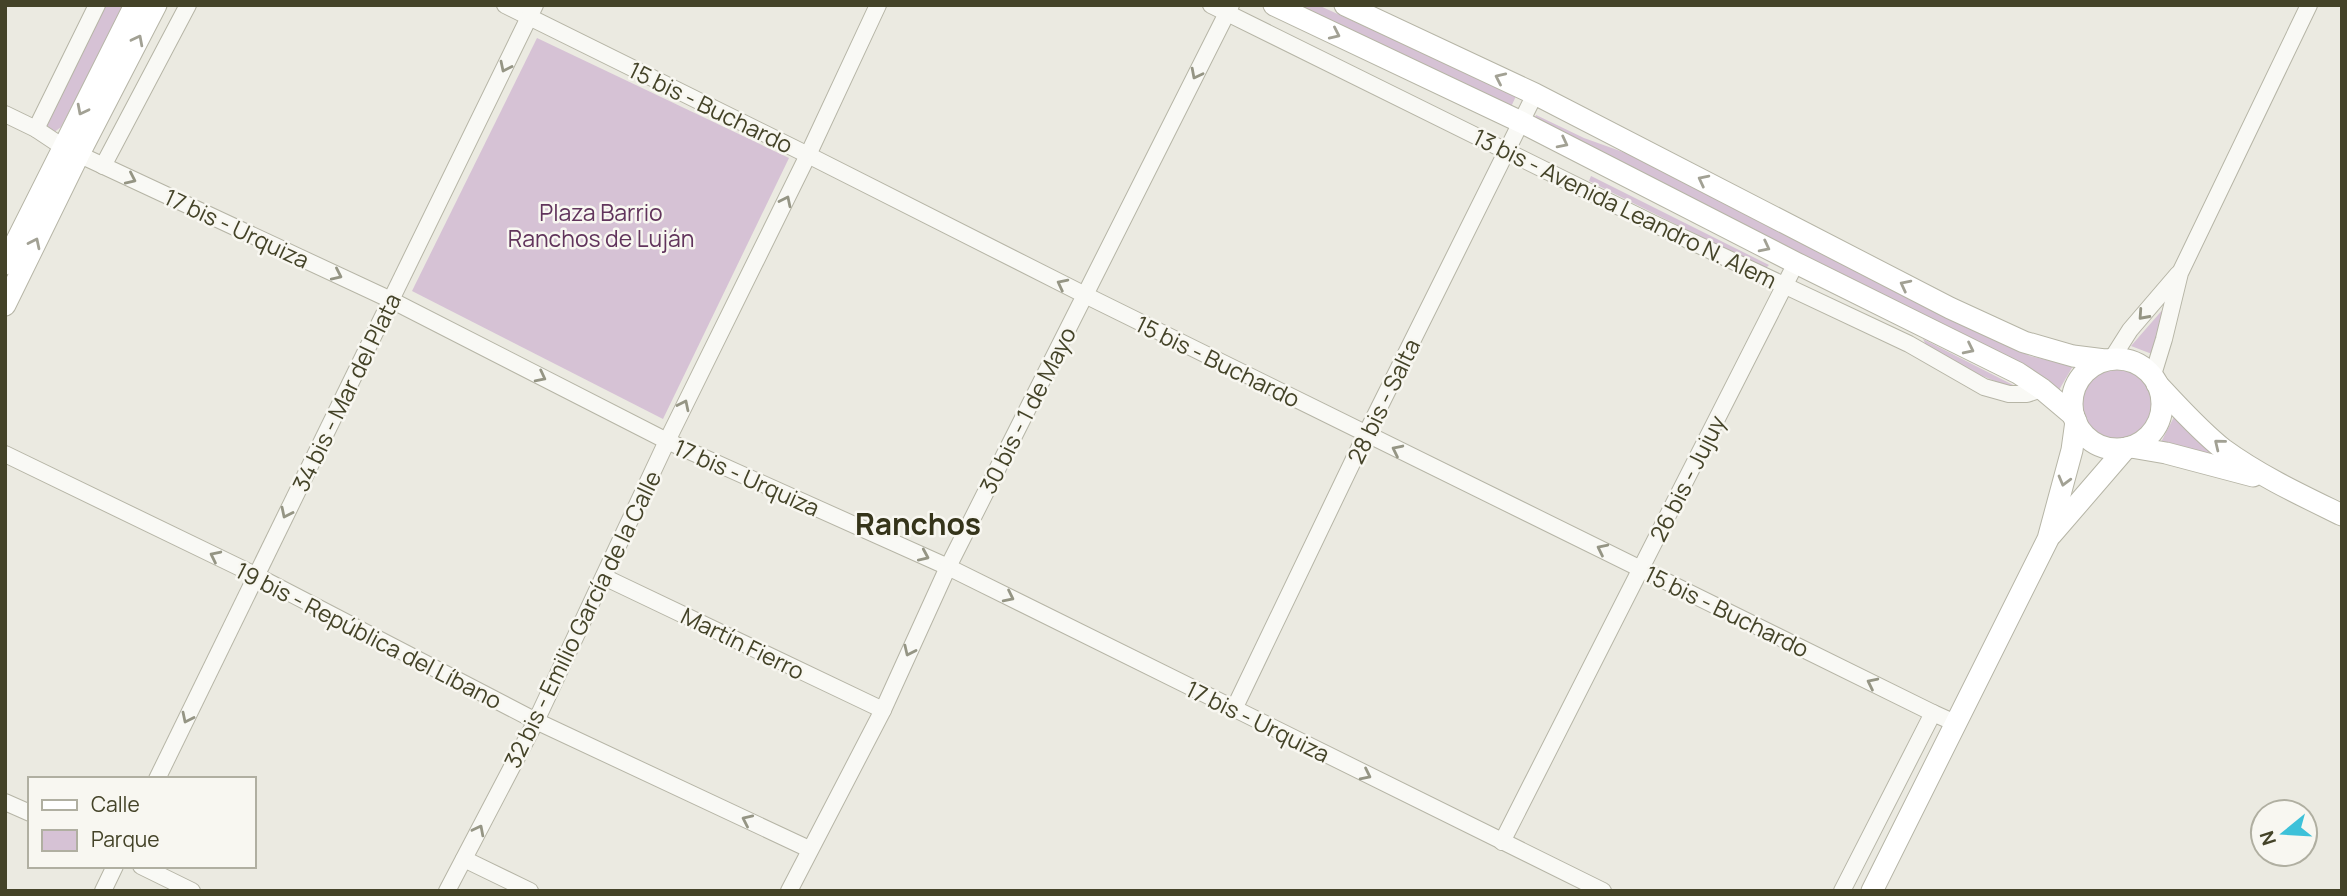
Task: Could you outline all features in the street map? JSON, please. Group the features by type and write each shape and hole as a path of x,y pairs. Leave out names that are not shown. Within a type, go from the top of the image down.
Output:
{"main road":[{"path":"5,305 135,5"},
{"path":"5,264 156,5"},
{"name":"13 bis - Avenida Leandro N. Alem","path":"1274,5 1521,122 2018,373 2042,389 2075,419"},
{"path":"1345,5 1535,94 1950,308 2024,342 2073,356 2133,362 2146,369 2160,393 2162,406 2153,431 2143,441 2128,447 2113,449 2096,444 2082,432 2075,419"},
{"path":"1872,891 2048,539 2072,450 2075,419 2072,402 2075,388 2092,366 2108,360"},
{"path":"2154,381 2222,448 2275,483 2342,515"},
{"path":"2128,447 2166,453 2275,483"},
{"path":"2048,539 2128,447"}],"street":[{"path":"36,129 97,5"},
{"path":"103,166 188,5"},
{"name":"15 bis - Buchardo","path":"505,5 532,11 1085,295 1955,723"},
{"name":"32 bis - Emilio García de la Calle","path":"447,891 536,721 667,441 808,155 878,5"},
{"name":"13 bis - Avenida Leandro N. Alem","path":"1210,5 1229,9 1507,151 1909,344 1984,387 2009,394 2026,394 2042,389"},
{"path":"2154,381 2180,272 2309,5"},
{"name":"30 bis - 1 de Mayo","path":"789,891 883,710 948,567 1229,9"},
{"name":"34 bis - Mar del Plata","path":"159,777 532,11"},
{"name":"28 bis - Salta","path":"1234,709 1366,434 1535,94"},
{"name":"17 bis - Urquiza","path":"5,114 71,151 391,300 667,441 948,567 1604,891"},
{"name":"26 bis - Jujuy","path":"1502,842 1796,263"},
{"path":"2108,360 2180,272"},
{"name":"19 bis - República del Líbano","path":"5,454 255,575 536,721 809,849"},
{"name":"Martín Fierro","path":"604,577 883,710"},
{"path":"1842,891 1933,713"},
{"path":"5,802 28,812"},
{"path":"464,859 530,891"},
{"path":"103,891 114,868"},
{"path":"145,868 192,891"}],"green space":[{"path":"105,5 125,5 61,127 53,133 44,131"},
{"path":"1294,5 1318,5 1516,96 1511,107"},
{"name":"Plaza Barrio Ranchos de Luján","path":"537,38 789,158 663,419 412,291"},
{"path":"1536,115 1584,138 1634,156 2030,356 2073,366 2059,390 1534,120"},
{"path":"1591,176 1769,265 1765,269 1589,181"},
{"path":"2165,307 2152,354 2131,346"},
{"path":"1923,339 2019,388 1995,381 1960,365 1927,347"},
{"path":"2116,369 2141,379 2151,404 2141,429 2116,439 2091,429 2081,404 2091,379"},
{"path":"2174,417 2218,456 2161,442"}],"district":[{"name":"Ranchos","path":"918,523"}]}
